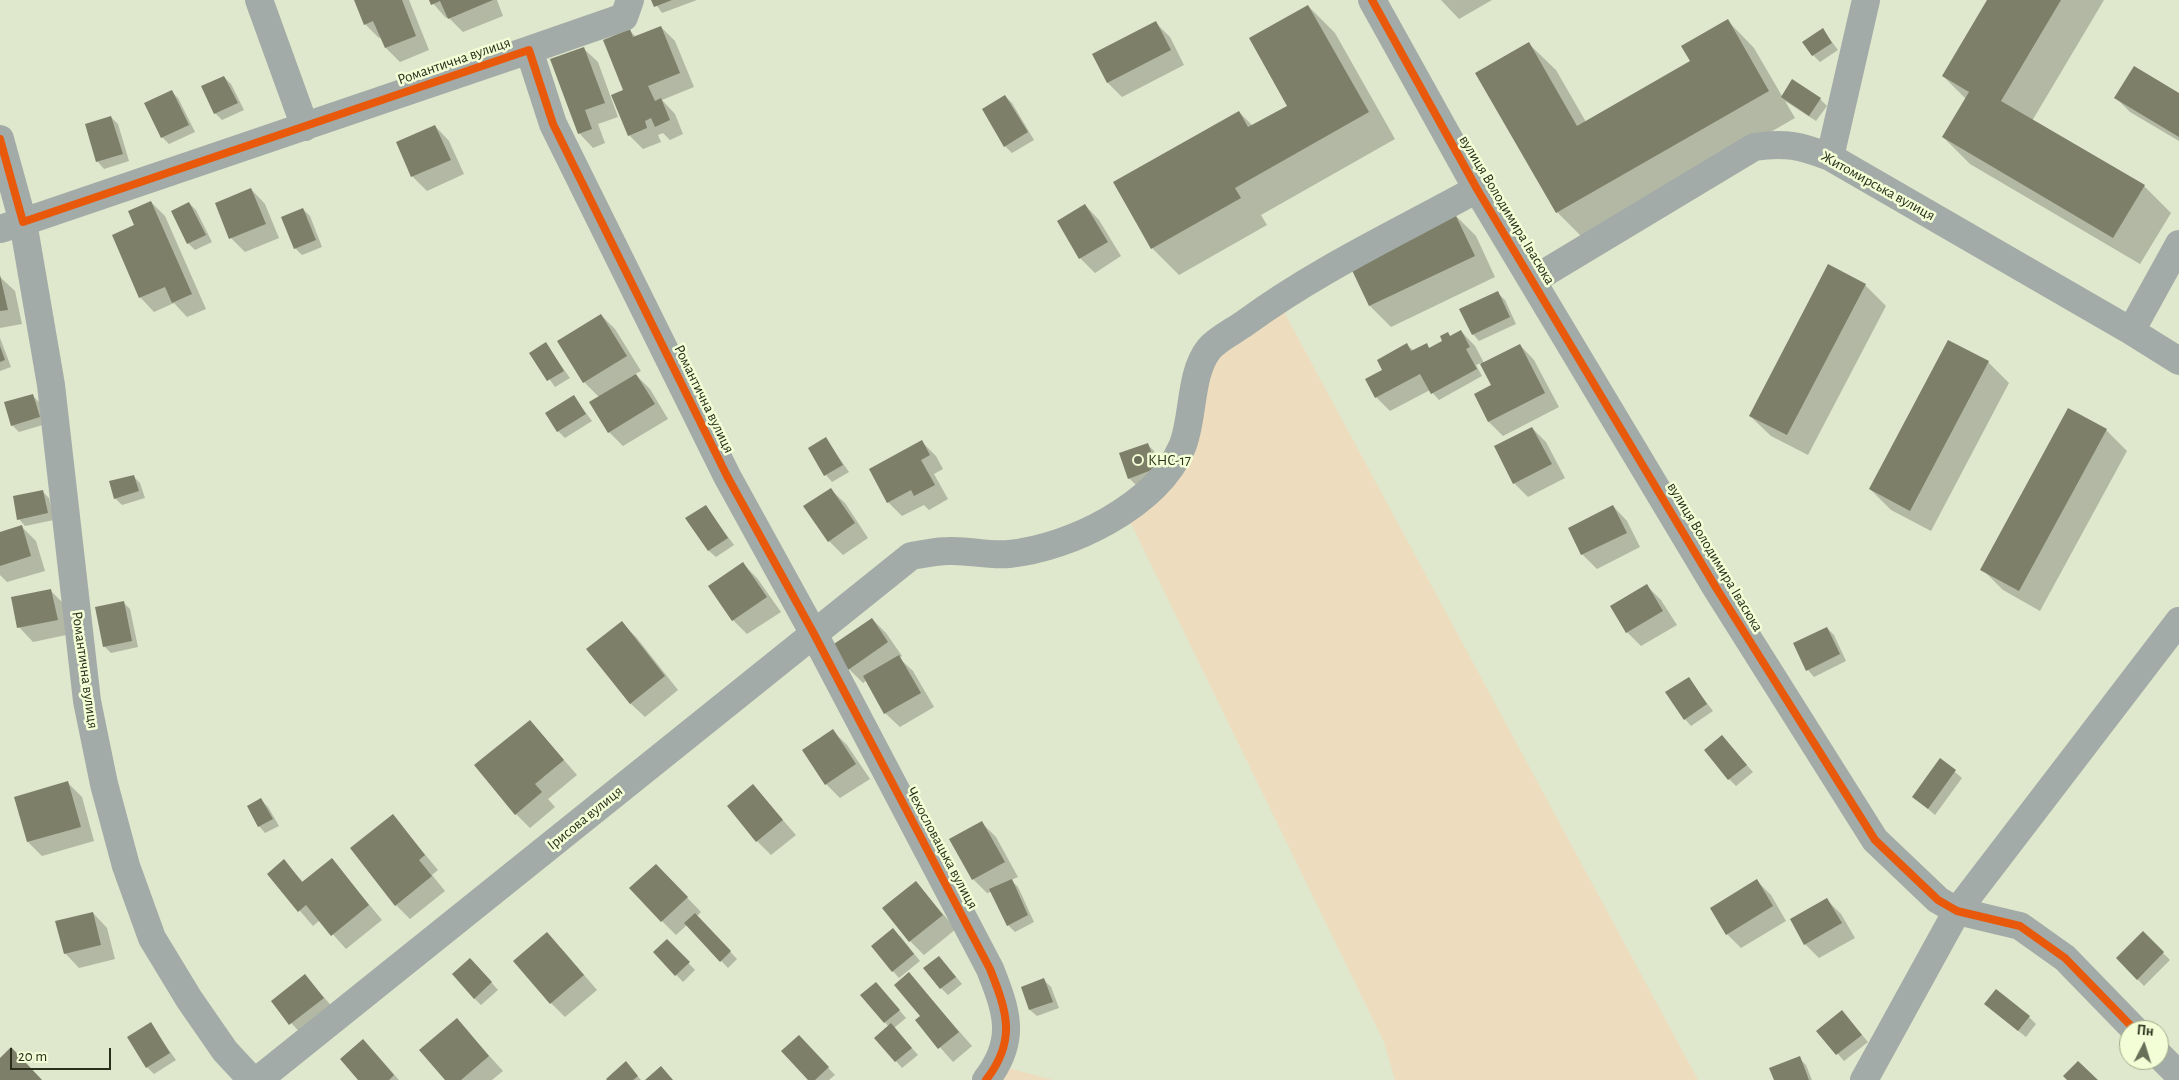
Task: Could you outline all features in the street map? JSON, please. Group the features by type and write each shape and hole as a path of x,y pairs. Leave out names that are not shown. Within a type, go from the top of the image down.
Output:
{"street":[{"path":"259,0 305,126"},
{"path":"529,50 624,17 630,0"},
{"name":"вулиця Володимира Івасюка","path":"1372,0 1477,189 1715,586 1875,840 1938,900 1957,911 2020,926 2065,958 2125,1020"},
{"path":"1830,157 1866,0"},
{"name":"Романтична вулиця","path":"12,225 529,50 554,124 727,476 814,634"},
{"name":"Романтична вулиця","path":"0,139 12,225 51,385 87,701 104,784 126,866 152,938 189,999 215,1036 252,1080"},
{"name":"Житомирська вулиця","path":"1533,280 1754,147 1778,143 1805,148 1830,157 2131,331 2179,361"},
{"name":"Ірисова вулиця","path":"258,1080 911,556 950,550 986,556 1042,548 1086,533 1125,511 1160,480 1182,447 1201,362 1209,348 1277,299 1477,189"},
{"path":"2131,331 2179,244"},
{"path":"1864,1080 1957,911 2179,621"},
{"name":"Чехословацька вулиця","path":"814,634 990,969 1005,1006 1007,1035 998,1066 986,1080"},
{"path":"2169,1065 2179,1075"}],"shaded area":[{"path":"1277,299 1698,1080 1395,1080 1384,1042 1125,511 1160,480 1201,362"},
{"path":"997,1065 1053,1080 986,1080"}],"building":[{"path":"354,0 402,0 416,36 385,48 373,21 364,25"},
{"path":"429,0 493,0 448,19 440,1 431,5"},
{"path":"651,0 672,0 654,7"},
{"path":"1987,0 2061,0 2001,101 2145,185 2113,238 1942,137 1969,92 1942,76"},
{"path":"1308,5 1369,112 1235,188 1241,198 1151,249 1113,182 1239,111 1248,127 1287,106 1249,38"},
{"path":"1728,19 1769,91 1556,213 1475,73 1529,42 1577,126 1690,61 1681,46"},
{"path":"1156,21 1171,50 1107,83 1092,54"},
{"path":"661,26 680,73 648,86 655,101 661,98 670,120 655,127 651,118 645,121 647,128 628,136 611,95 623,90 603,40 630,29 633,37"},
{"path":"1823,28 1832,43 1812,56 1802,42"},
{"path":"584,47 605,103 585,110 592,129 578,134 550,59"},
{"path":"2134,66 2179,93 2179,137 2114,98"},
{"path":"224,76 238,103 214,114 201,86"},
{"path":"1792,79 1821,98 1809,116 1781,97"},
{"path":"172,90 189,125 161,138 144,103"},
{"path":"1005,95 1028,132 1004,147 982,109"},
{"path":"111,116 123,154 96,162 85,124"},
{"path":"435,125 451,160 411,177 396,142"},
{"path":"251,188 266,224 229,239 215,203"},
{"path":"151,201 192,294 172,303 165,287 139,298 112,235 134,225 128,211"},
{"path":"189,202 206,235 187,244 171,211"},
{"path":"1085,204 1108,242 1079,259 1057,221"},
{"path":"303,208 316,240 294,249 281,217"},
{"path":"1455,214 1475,256 1369,306 1349,264"},
{"path":"1828,264 1866,284 1787,435 1749,416"},
{"path":"0,275 8,310 0,311"},
{"path":"1498,291 1510,317 1472,335 1459,309"},
{"path":"601,314 627,356 583,383 557,341"},
{"path":"1461,330 1470,347 1466,349 1477,369 1431,394 1420,374 1375,398 1365,379 1382,370 1377,360 1407,343 1411,351 1427,343 1429,348 1442,341 1440,336 1448,332 1450,336"},
{"path":"1948,340 1989,361 1910,511 1869,489"},
{"path":"546,342 564,371 547,381 529,353"},
{"path":"1520,344 1545,393 1488,422 1474,394 1491,385 1480,364"},
{"path":"0,346 5,360 0,362"},
{"path":"636,374 655,404 608,433 589,402"},
{"path":"33,394 40,417 11,426 4,402"},
{"path":"574,395 586,414 557,432 545,413"},
{"path":"2068,408 2107,429 2019,591 1980,570"},
{"path":"1532,427 1552,464 1513,484 1494,446"},
{"path":"826,437 843,465 824,476 808,448"},
{"path":"922,440 930,455 921,460 935,485 914,496 911,490 887,503 869,469"},
{"name":"КНС-17","path":"1148,443 1157,468 1128,479 1119,453"},
{"path":"134,475 139,491 114,499 109,481"},
{"path":"831,488 855,523 828,542 803,506"},
{"path":"43,490 48,513 17,520 13,496"},
{"path":"706,505 728,538 708,551 685,518"},
{"path":"1613,505 1627,533 1581,555 1568,528"},
{"path":"22,525 31,556 0,566 0,532"},
{"path":"743,562 767,597 732,621 708,586"},
{"path":"1647,584 1663,611 1626,633 1610,606"},
{"path":"51,589 58,620 17,628 11,597"},
{"path":"124,601 132,641 103,647 95,607"},
{"path":"872,618 888,642 848,670 831,646"},
{"path":"622,621 665,676 630,704 586,649"},
{"path":"1827,627 1840,654 1806,671 1793,643"},
{"path":"899,655 921,693 884,714 863,676"},
{"path":"1689,677 1707,704 1684,720 1665,692"},
{"path":"530,720 564,760 535,784 542,792 515,815 474,765"},
{"path":"833,729 856,764 825,785 802,750"},
{"path":"1722,735 1747,765 1728,780 1704,750"},
{"path":"1940,758 1956,770 1928,809 1912,797"},
{"path":"68,781 81,827 27,842 14,797"},
{"path":"753,784 783,820 756,842 727,806"},
{"path":"261,798 273,819 258,827 247,806"},
{"path":"393,814 425,855 419,860 432,876 395,906 350,848"},
{"path":"982,821 1005,862 972,880 949,839"},
{"path":"332,858 369,905 331,936 306,905 298,912 267,874 284,859 302,882"},
{"path":"656,864 688,897 661,922 629,888"},
{"path":"1012,879 1028,915 1007,926 989,889"},
{"path":"1757,879 1773,906 1726,935 1710,908"},
{"path":"916,881 943,915 909,942 882,908"},
{"path":"1827,898 1842,923 1804,945 1790,919"},
{"path":"93,912 101,945 64,954 55,921"},
{"path":"695,913 731,951 720,962 684,923"},
{"path":"893,928 914,954 892,972 871,946"},
{"path":"2143,931 2164,952 2137,980 2116,958"},
{"path":"547,932 584,975 550,1004 513,961"},
{"path":"667,939 690,962 675,976 653,952"},
{"path":"939,956 956,977 940,989 923,968"},
{"path":"470,958 492,982 474,999 452,974"},
{"path":"909,972 959,1032 938,1049 915,1020 920,1016 894,985"},
{"path":"305,974 324,998 289,1025 271,1001"},
{"path":"1044,978 1053,1002 1029,1010 1021,987"},
{"path":"876,982 900,1010 884,1023 860,995"},
{"path":"1996,989 2030,1016 2018,1031 1984,1004"},
{"path":"1842,1010 1862,1035 1836,1055 1816,1031"},
{"path":"457,1018 489,1056 461,1080 445,1080 419,1050"},
{"path":"151,1022 170,1053 146,1068 127,1037"},
{"path":"891,1023 912,1048 895,1062 874,1038"},
{"path":"799,1035 829,1067 815,1080 808,1080 781,1051"},
{"path":"363,1039 394,1075 389,1080 358,1080 340,1059"},
{"path":"11,1047 42,1080 0,1080 0,1058"},
{"path":"1800,1056 1809,1080 1774,1080 1769,1068"},
{"path":"626,1061 638,1076 633,1080 606,1079"},
{"path":"2078,1061 2098,1080 2067,1080 2063,1076"},
{"path":"661,1066 673,1080 645,1080"}],"cycle path":[{"path":"1372,0 1477,189 1715,586 1875,840 1938,900 1957,911 2020,926 2065,958 2125,1020"},
{"path":"0,139 23,222 529,50 553,124 727,476 814,634 990,969 1001,999 1006,1026 1002,1052 996,1066 986,1080"}],"place":[{"name":"КНС-17","path":"1138,460"}]}
